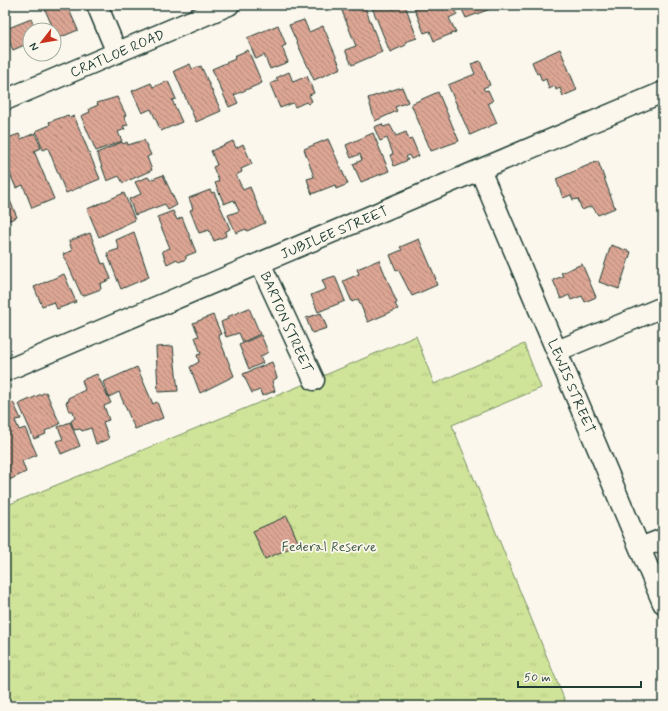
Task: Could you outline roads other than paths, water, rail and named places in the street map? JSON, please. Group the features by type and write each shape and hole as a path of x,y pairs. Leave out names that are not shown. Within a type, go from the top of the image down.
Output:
{"street":[{"path":"97,5 117,53"},
{"name":"CRATLOE ROAD","path":"5,100 229,5"},
{"name":"JUBILEE STREET","path":"5,371 663,92"},
{"name":"LEWIS STREET","path":"480,170 663,603"},
{"name":"BARTON STREET","path":"260,263 314,380"},
{"path":"557,351 663,307"},
{"path":"640,548 663,539"}],"park label":[{"name":"Federal Reserve","path":"329,546"}]}
